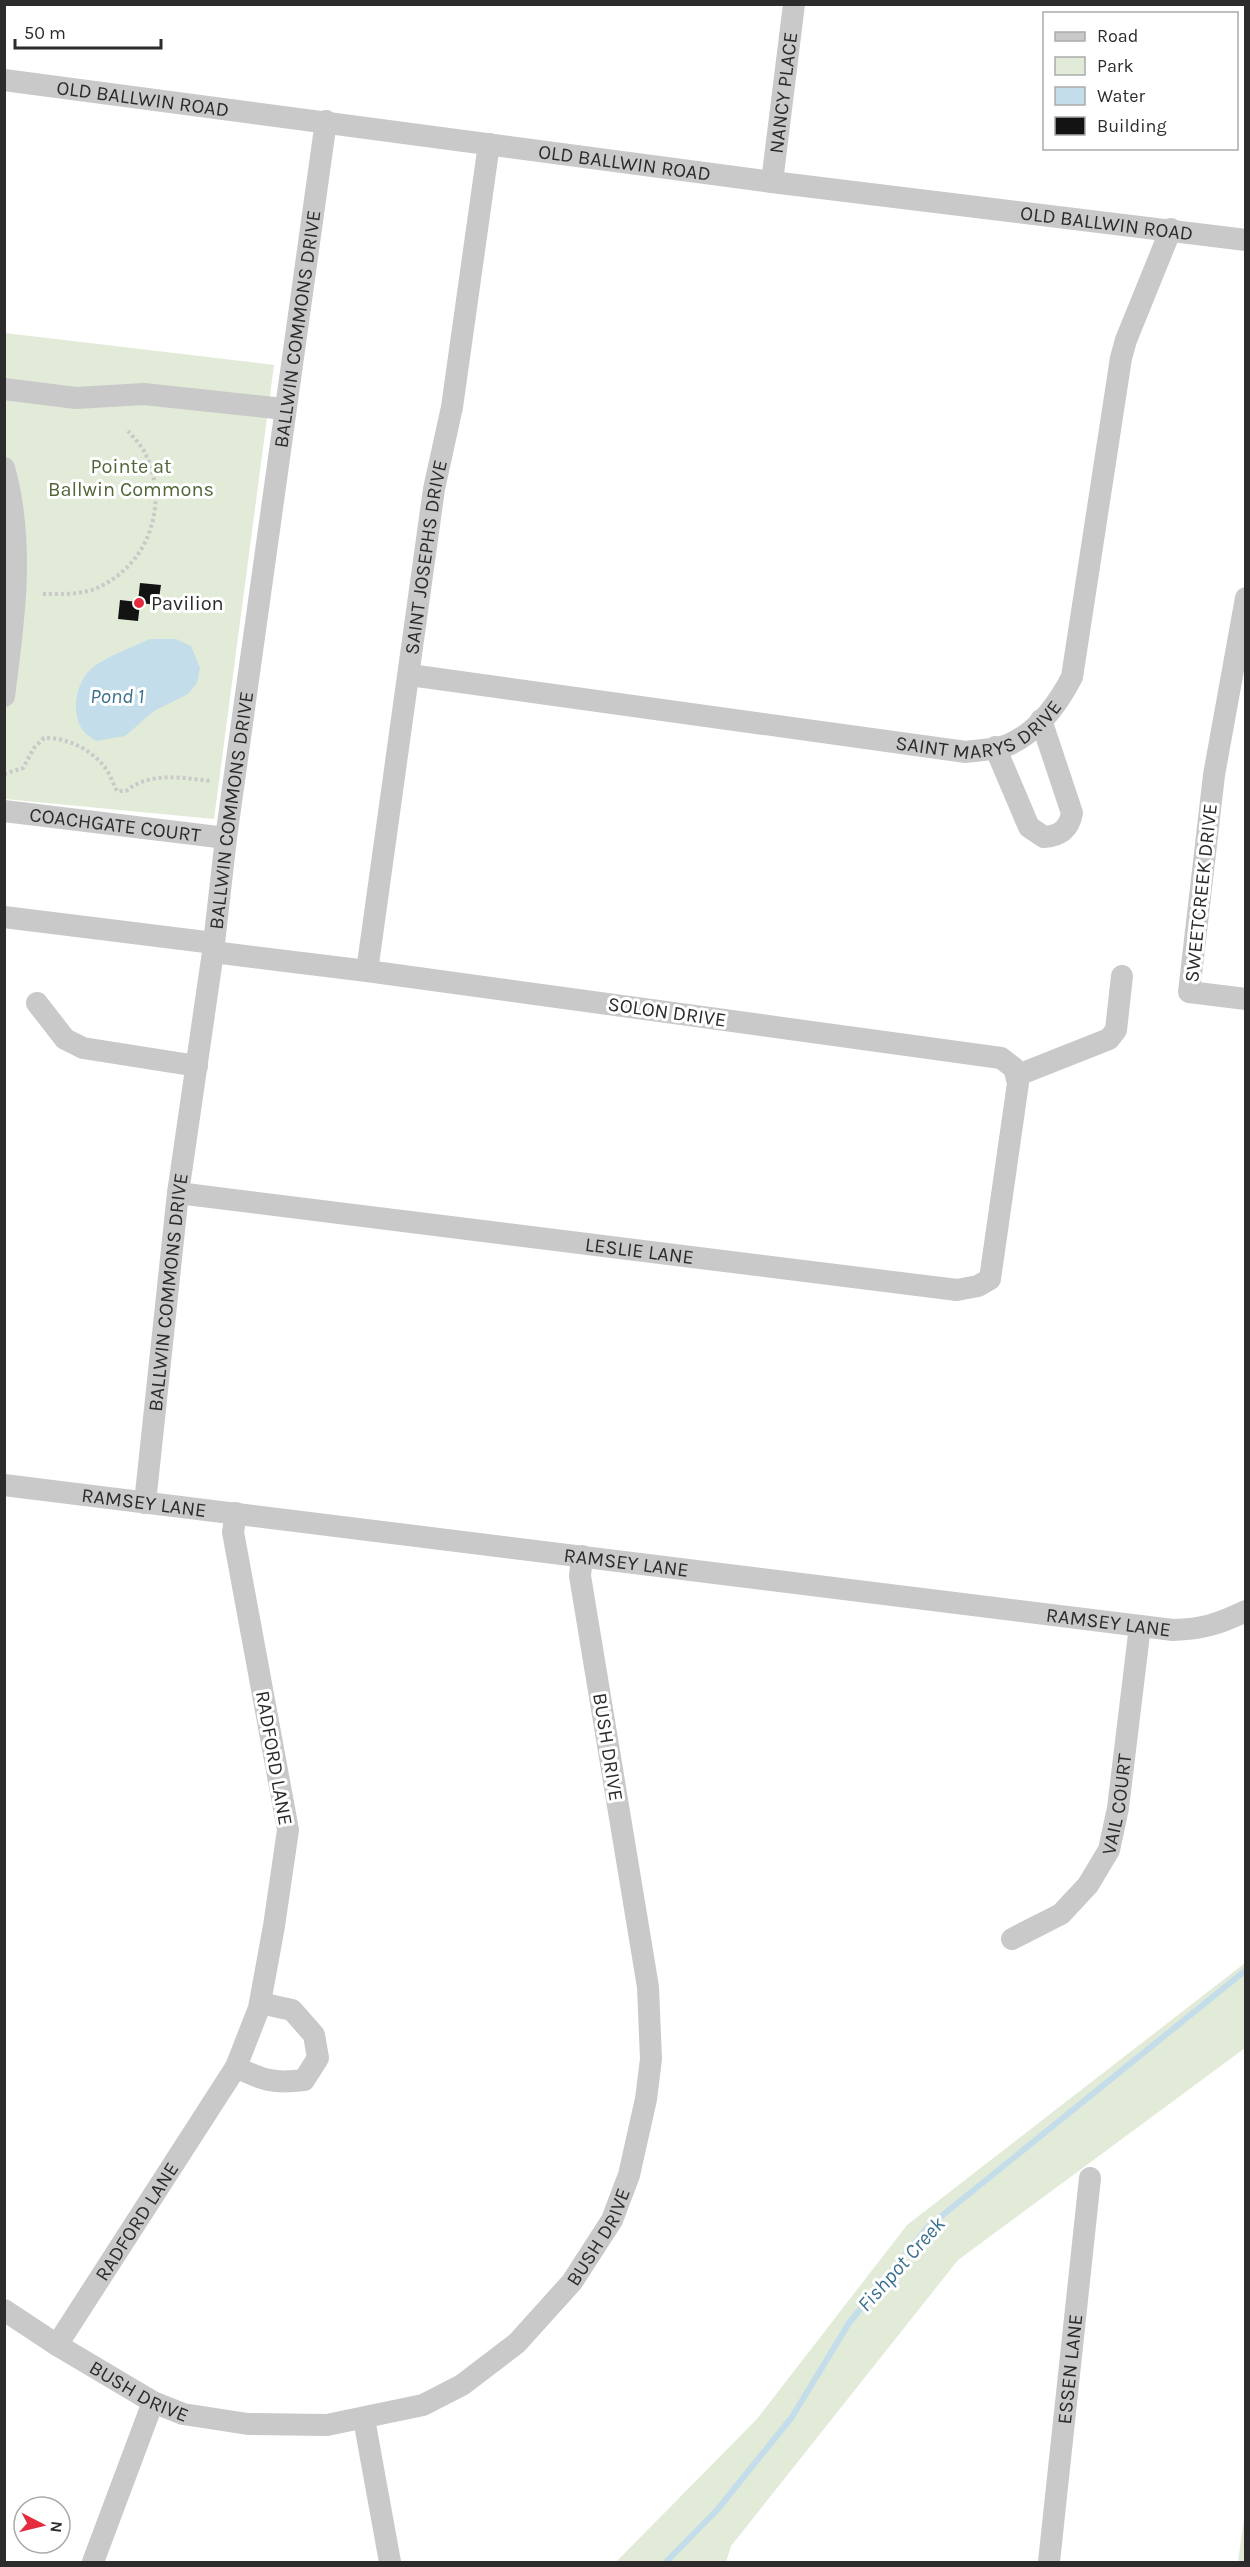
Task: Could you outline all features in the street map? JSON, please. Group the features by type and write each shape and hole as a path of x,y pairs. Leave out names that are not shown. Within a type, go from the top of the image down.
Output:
{"street":[{"name":"NANCY PLACE","path":"771,182 794,4"},
{"name":"OLD BALLWIN ROAD","path":"4,80 326,121 771,182 1171,229 1245,240"},
{"name":"BALLWIN COMMONS DRIVE","path":"145,1503 178,1193 214,948 226,837 284,409 326,121"},
{"name":"SAINT JOSEPHS DRIVE","path":"367,971 410,675 434,489 452,407 489,144"},
{"name":"SAINT MARYS DRIVE","path":"410,675 966,752 1006,746 1021,738 1053,710 1072,677 1121,358 1126,340 1171,229"},
{"path":"4,389 76,398 144,394 284,409"},
{"path":"4,468 12,504 17,594 9,619 4,696"},
{"name":"SWEETCREEK DRIVE","path":"1245,598 1214,775 1188,992 1245,999"},
{"name":"SAINT MARYS DRIVE","path":"995,747 1029,827 1044,837 1060,834 1070,821 1072,813 1041,720"},
{"name":"COACHGATE COURT","path":"4,811 226,837"},
{"name":"SOLON DRIVE","path":"4,917 367,971 997,1057 1009,1062 1018,1075"},
{"path":"1018,1075 1109,1039 1116,1030 1122,976"},
{"path":"37,1003 65,1039 82,1048 197,1066"},
{"name":"LESLIE LANE","path":"178,1193 957,1290 978,1286 990,1279 1018,1075"},
{"name":"RAMSEY LANE","path":"4,1485 1140,1626 1199,1629 1218,1624 1245,1611"},
{"name":"RADFORD LANE","path":"57,2345 236,2067 260,2003 288,1830 233,1532 236,1513"},
{"name":"BUSH DRIVE","path":"4,2310 57,2345 153,2402 183,2414 248,2424 327,2425 423,2405 462,2385 517,2343 572,2282 612,2220 629,2175 639,2137 651,2059 648,1987 580,1576 582,1556"},
{"name":"VAIL COURT","path":"1012,1939 1061,1914 1088,1885 1108,1850 1118,1808 1140,1626"},
{"path":"236,2067 262,2080 285,2083 304,2080 318,2058 314,2034 291,2010 260,2003"},
{"name":"ESSEN LANE","path":"1049,2562 1090,2178"},
{"path":"93,2562 153,2402"},
{"path":"364,2419 390,2562"}],"path":[{"path":"43,594 68,594 96,588 130,565 143,548 153,525 156,493 152,472 144,452 128,431"},
{"path":"4,774 23,768 34,748 44,738 60,738 85,750 106,769 117,791 126,792 137,783 164,776 212,781"}],"green space":[{"name":"Pointe at Ballwin Commons","path":"5,333 274,365 214,819 5,799"},
{"path":"1245,1963 1245,2048 958,2260 731,2546 726,2562 616,2562 757,2419 907,2225"},
{"path":"1245,2512 1245,2562 1238,2562"}],"water":[{"name":"Pond 1","path":"150,639 176,639 191,646 200,668 197,683 188,694 154,711 125,736 96,741 83,731 77,714 77,698 82,681 91,669 111,656"}],"building":[{"name":"Pavilion","path":"140,583 161,585 158,605 140,603 138,621 118,619 120,600 138,602"}],"waterway":[{"name":"Fishpot Creek","path":"666,2562 717,2510 792,2417 849,2323 928,2227 1246,1970"}],"place":[{"name":"Pavilion","path":"139,603"}]}
